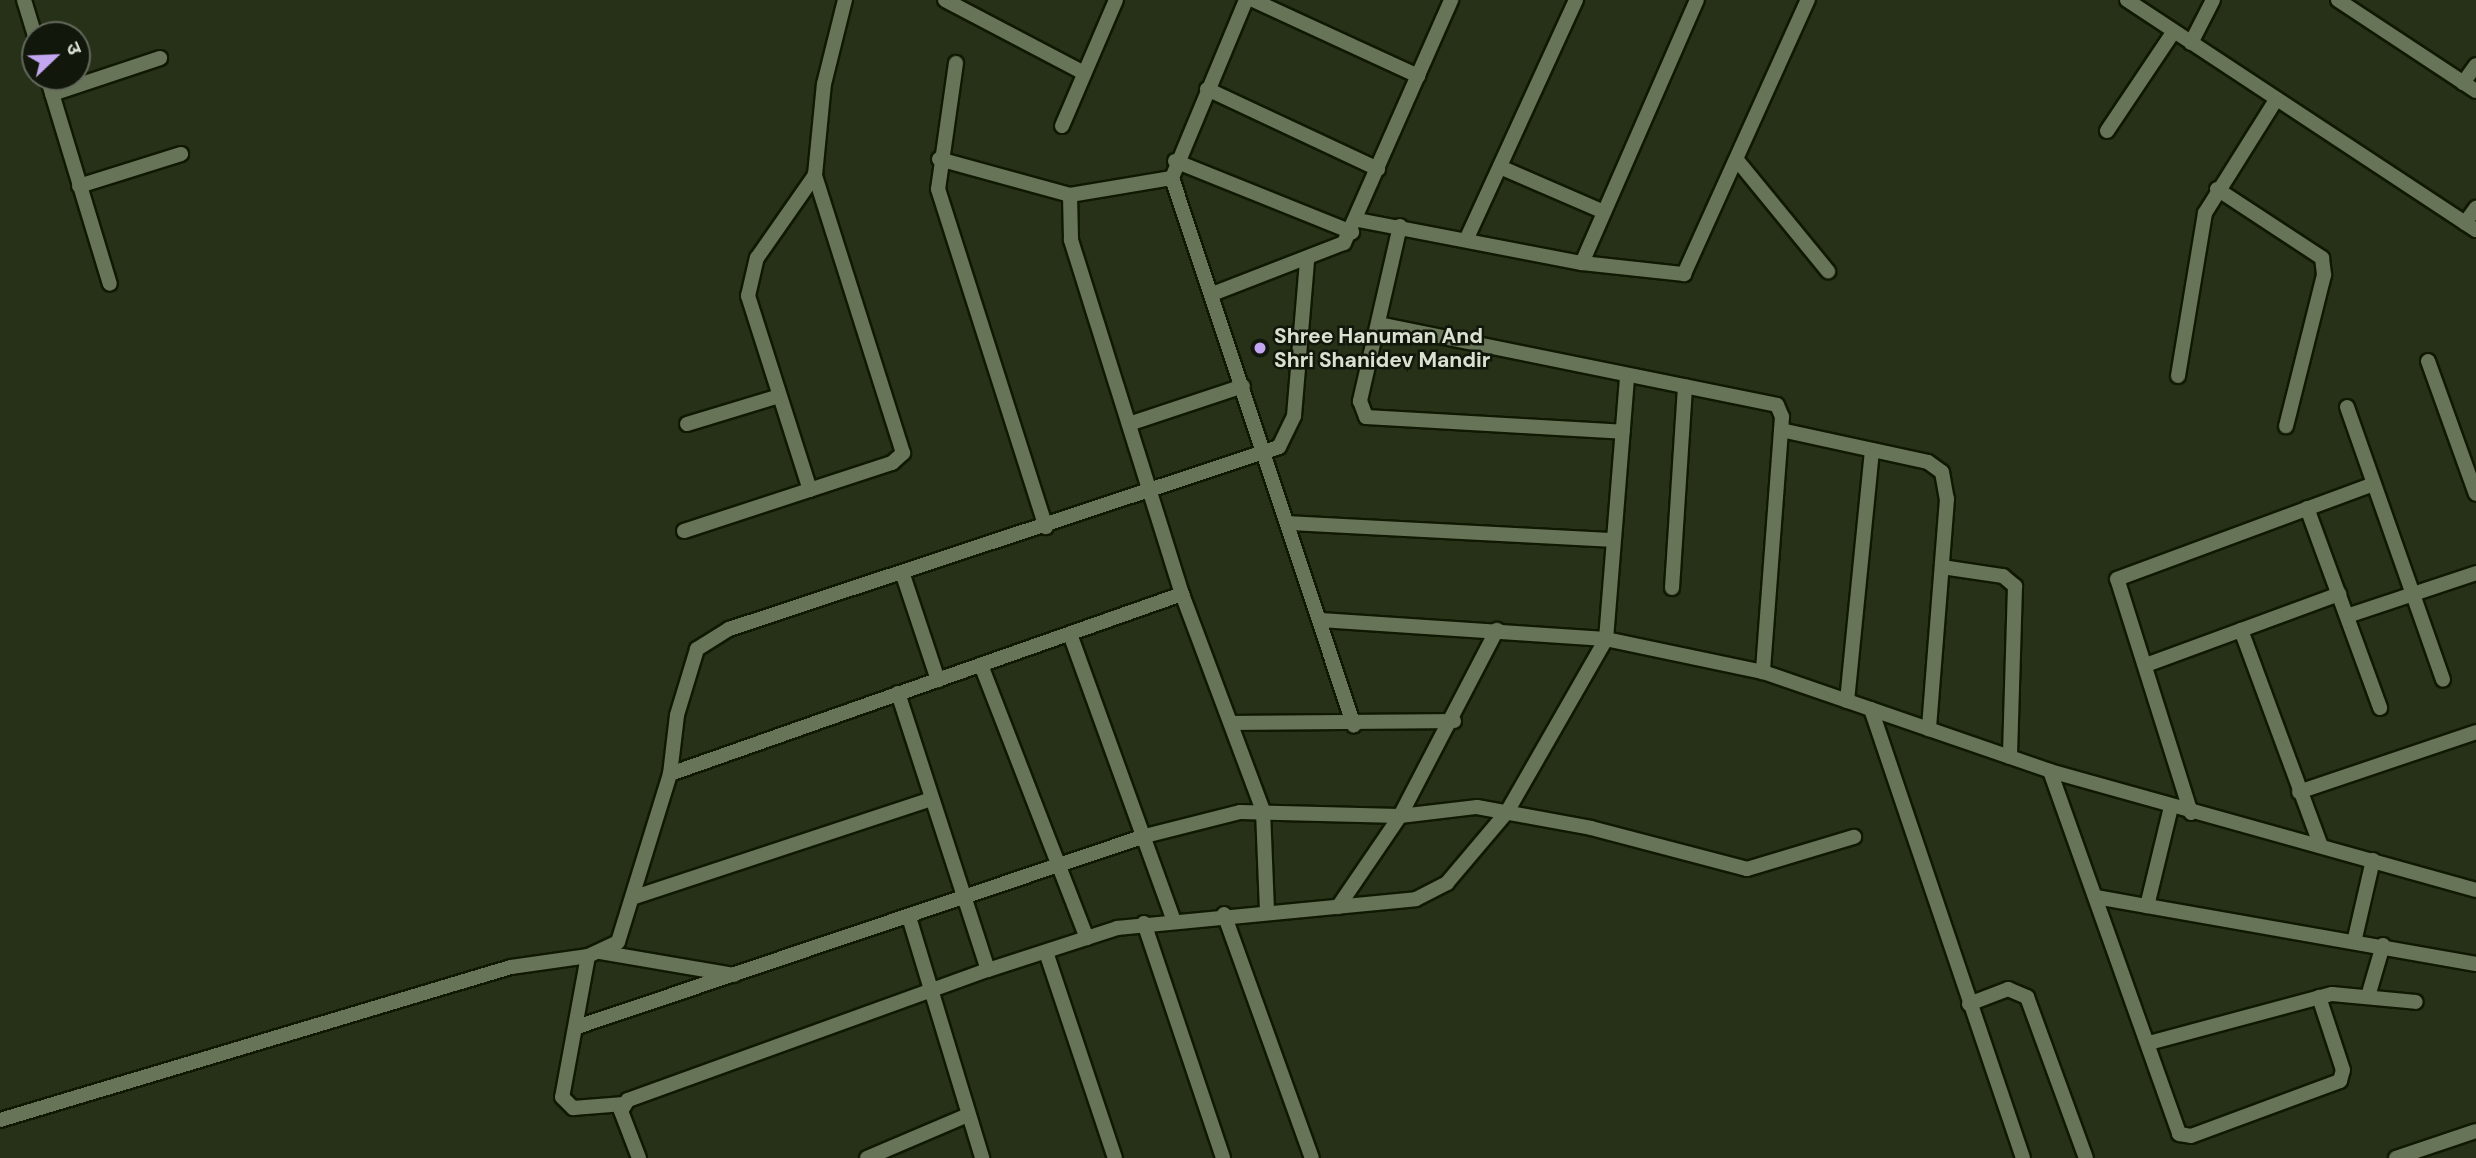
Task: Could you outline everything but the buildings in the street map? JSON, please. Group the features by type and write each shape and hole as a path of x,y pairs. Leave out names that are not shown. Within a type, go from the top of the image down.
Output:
{"street":[{"path":"24,0 30,21"},
{"path":"684,531 892,463 904,450 815,175 824,84 845,0"},
{"path":"945,0 1084,74"},
{"path":"1062,126 1116,0"},
{"path":"1246,0 1175,161 1172,178 1215,293 1262,456 1288,523 1354,726"},
{"path":"1253,0 1418,76"},
{"path":"1215,293 1336,250 1355,226 1451,0"},
{"path":"1467,238 1576,0"},
{"path":"1582,263 1697,0"},
{"path":"2127,0 2471,227 2476,208"},
{"path":"2191,43 2213,0"},
{"path":"2337,0 2476,91"},
{"path":"1175,161 1355,226 1400,226 1582,263 1684,274 1738,160 1805,1"},
{"path":"2107,131 2174,31"},
{"path":"52,94 160,58"},
{"path":"956,63 939,159 938,189 1046,527"},
{"path":"2463,83 2476,65"},
{"path":"1207,89 1378,169"},
{"path":"51,91 110,284"},
{"path":"2178,376 2205,212 2217,189 2276,100"},
{"path":"79,186 181,154"},
{"path":"939,159 1070,195 1172,178"},
{"path":"1738,160 1828,271"},
{"path":"1500,167 1605,212"},
{"path":"810,490 750,310 751,276 815,175"},
{"path":"2217,189 2322,258 2324,275 2286,426"},
{"path":"1070,195 1071,240 1152,490 1182,594 1234,723 1263,811 1268,911"},
{"path":"1400,226 1360,401 1366,417 1623,432"},
{"path":"1307,261 1292,427 1285,442 1262,456 1152,490 903,575 729,629 697,649 677,715 670,774 624,933 594,954 577,1027 564,1103 573,1108 624,1104 928,995 988,970 1144,923 1173,918 1338,907 1426,896 1456,876 1507,812 1606,639 1628,376"},
{"path":"1379,324 1777,405 1781,430 1763,672"},
{"path":"2428,361 2476,494"},
{"path":"1129,424 1242,386"},
{"path":"1672,588 1685,386"},
{"path":"687,424 779,396"},
{"path":"2347,407 2371,485 2443,680"},
{"path":"1781,430 1928,462 1942,472 1947,499 1929,729"},
{"path":"1847,701 1872,450"},
{"path":"2191,813 2146,666 2116,584 2121,574 2371,485"},
{"path":"2307,508 2380,708"},
{"path":"1288,523 1613,540"},
{"path":"1942,567 2003,576 2015,586 2010,757"},
{"path":"2347,616 2476,573"},
{"path":"903,575 938,680"},
{"path":"670,774 1182,594"},
{"path":"2146,666 2339,594"},
{"path":"1320,620 1606,639 1763,672 2050,771 2191,813 2322,846 2476,890"},
{"path":"1338,907 1400,816 1454,721 1497,630"},
{"path":"2241,630 2298,792 2322,846"},
{"path":"1070,634 1173,918"},
{"path":"981,664 1056,866 1087,938"},
{"path":"898,693 988,970"},
{"path":"1871,709 2023,1158"},
{"path":"1234,723 1354,726 1454,721"},
{"path":"2298,792 2476,732"},
{"path":"2050,771 2149,1043 2176,1129 2191,1136 2340,1081 2343,1070 2319,997"},
{"path":"635,897 931,799"},
{"path":"577,1027 1203,818 1263,811 1400,816 1455,806 1507,812 1747,869 1854,837"},
{"path":"2147,906 2171,807"},
{"path":"2355,938 2373,860"},
{"path":"2096,897 2355,938 2476,964"},
{"path":"1224,914 1312,1158"},
{"path":"909,917 928,995 982,1158"},
{"path":"1144,923 1223,1158"},
{"path":"2369,993 2383,945"},
{"path":"1046,952 1115,1158"},
{"path":"0,1120 511,967 594,954 735,975"},
{"path":"1969,1004 2008,989 2027,997 2086,1158"},
{"path":"2149,1043 2319,997 2369,993 2416,1002"},
{"path":"624,1104 622,1117 639,1158"},
{"path":"867,1158 968,1115"},
{"path":"2396,1158 2415,1155 2476,1130"}],"place":[{"name":"Shree Hanuman And Shri Shanidev Mandir","path":"1260,348"}]}
